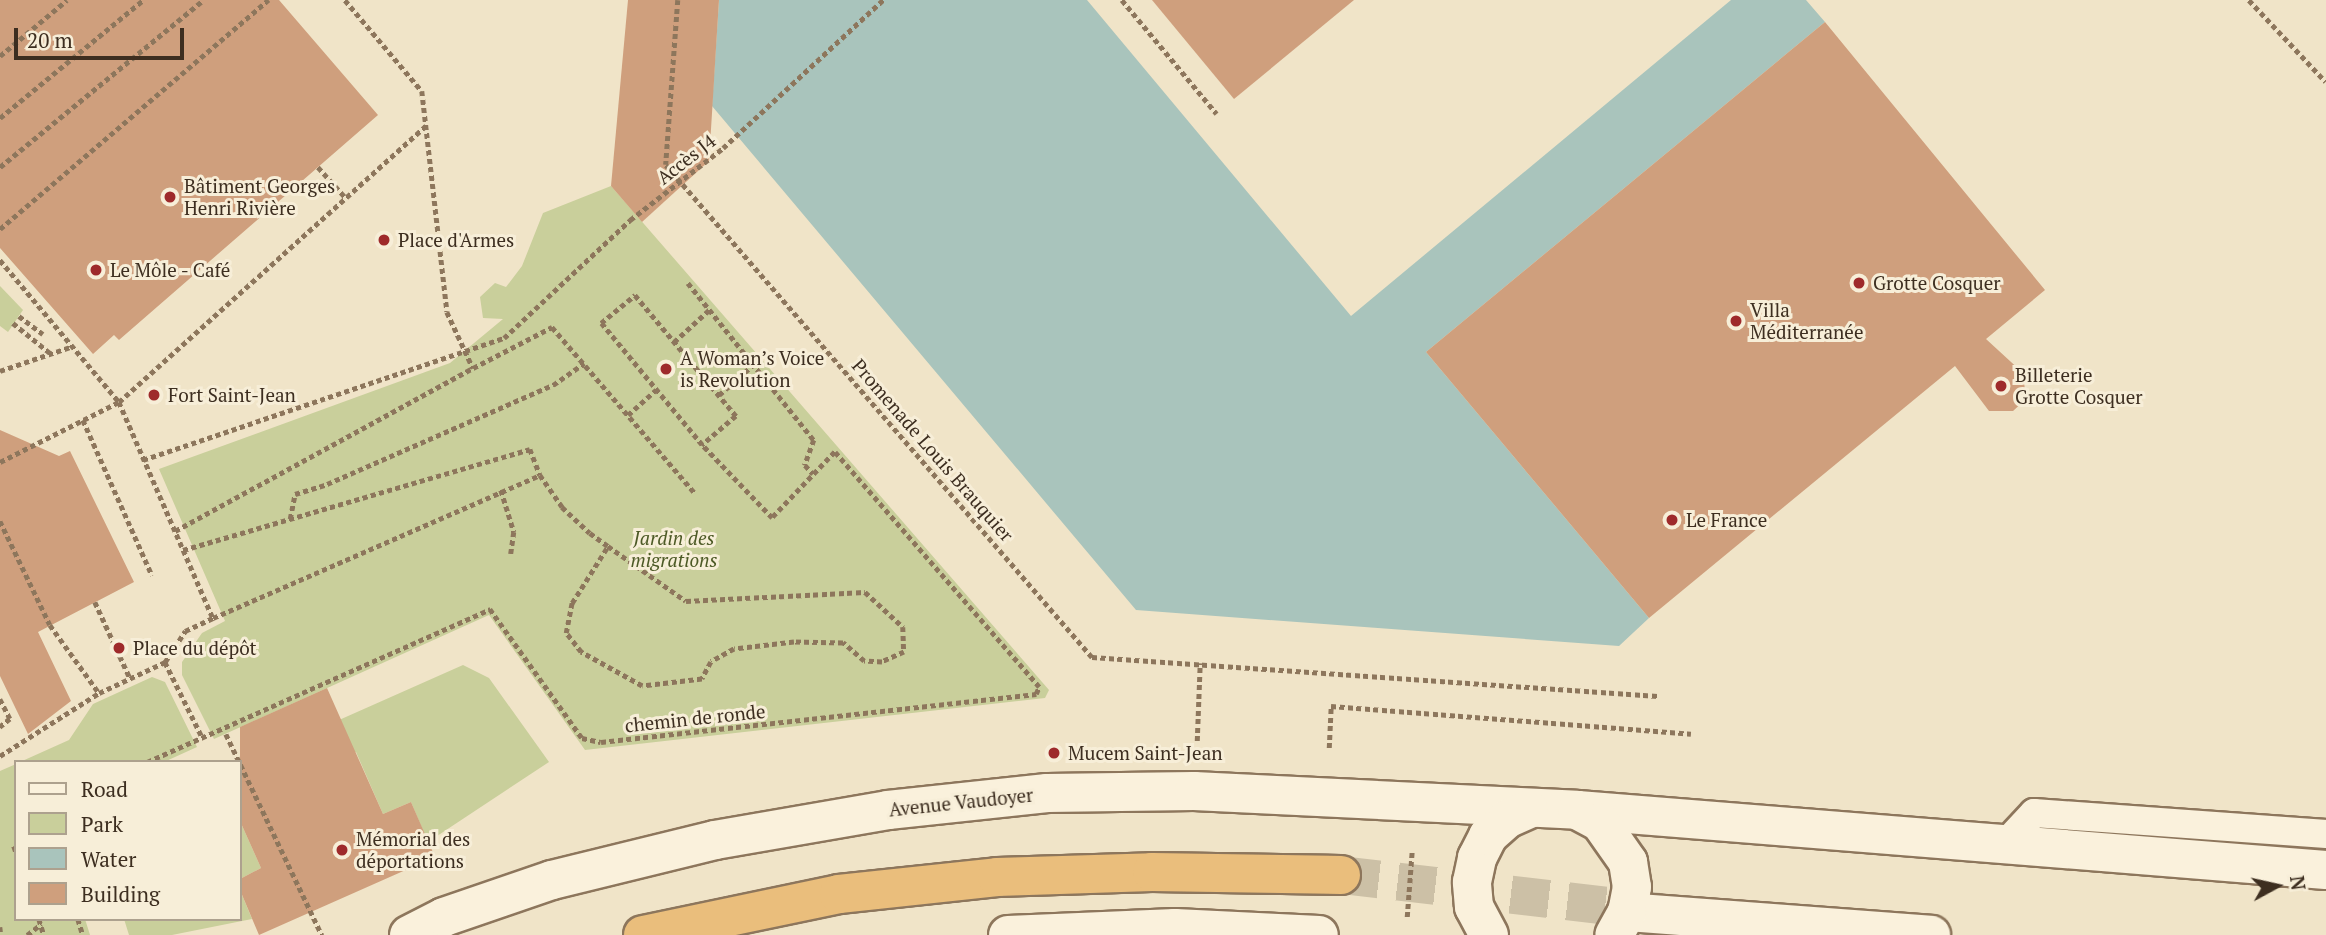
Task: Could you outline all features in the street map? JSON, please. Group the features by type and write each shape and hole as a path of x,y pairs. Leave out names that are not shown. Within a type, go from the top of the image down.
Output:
{"highway":[{"path":"643,935 839,894 997,877 1152,872 1341,875"}],"street":[{"name":"Avenue Vaudoyer","path":"410,935 444,917 552,880 715,839 888,810 1047,793 1194,791 1529,809 1553,806 2326,870"},
{"name":"Avenue Vaudoyer","path":"1489,935 1474,907 1472,882 1477,858 1488,836 1507,819 1529,809"},
{"path":"1577,810 1600,822 1628,862 1632,887 1620,924 1931,935"},
{"path":"1008,935 1177,931 1319,935"}],"lane":[{"path":"2004,845 2034,813 2326,834"}],"path":[{"path":"0,56 67,0"},
{"path":"0,118 143,0"},
{"path":"0,167 203,0"},
{"path":"0,229 260,2 268,0"},
{"path":"345,0 422,91 447,312 473,368"},
{"name":"Promenade Louis Brauquier","path":"678,0 666,165 1092,657 1200,663"},
{"name":"Accès J4","path":"465,349 504,338 630,220 723,148 883,0"},
{"path":"1122,0 1217,114"},
{"path":"2249,0 2326,82"},
{"path":"0,462 119,402 426,125"},
{"path":"318,167 346,198"},
{"path":"0,260 119,402 213,618"},
{"path":"688,283 814,440 805,465 813,474 772,518 702,445 601,323 635,295 736,416 702,445"},
{"path":"674,342 710,310"},
{"path":"19,316 43,334"},
{"path":"13,323 51,353"},
{"path":"175,531 552,327 695,493"},
{"path":"0,371 73,346"},
{"path":"143,460 465,349"},
{"path":"290,519 295,494 327,484 553,385 584,363"},
{"path":"719,395 754,365"},
{"path":"628,415 656,390"},
{"path":"83,420 152,575"},
{"path":"183,550 530,449 540,475 562,507 608,546 686,601 864,592 903,627 904,652 882,662 864,661 843,643 794,642 734,649 710,662 702,679 642,686 582,652 565,633 572,603 608,546"},
{"name":"chemin de ronde","path":"151,760 490,609 582,738 601,742 1036,694 1039,687 835,452 813,474"},
{"path":"0,756 99,693 165,662 185,631 540,475"},
{"path":"501,490 514,532 511,554"},
{"path":"0,521 50,625 99,693"},
{"path":"95,602 130,678"},
{"path":"165,662 202,737"},
{"path":"1198,720 1200,663 1658,696"},
{"path":"0,699 10,719 0,727"},
{"path":"1329,752 1331,706 1691,734"},
{"path":"226,734 238,760"},
{"path":"242,768 322,935"},
{"path":"1407,917 1413,838"},
{"path":"27,935 40,922 44,935"},
{"path":"0,927 1,935"}],"green space":[{"name":"Jardin des migrations","path":"611,186 1049,690 1045,698 585,750 489,615 214,739 182,675 182,662 202,633 225,621 159,469 450,363 503,319 483,318 480,297 495,283 506,287 522,266 543,213"},
{"path":"0,286 23,310 8,332 0,326"},
{"path":"463,665 489,678 549,762 428,842 411,802 383,814 356,752 242,804 242,763"},
{"path":"152,677 165,682 197,747 168,760 24,760 69,740 93,704"},
{"path":"14,765 14,921 86,921 90,935 0,935 0,771"},
{"path":"242,825 261,868 242,878"},
{"path":"242,895 252,919 242,921"},
{"path":"125,921 242,921 172,935 129,935"}],"water":[{"path":"719,0 1087,0 1351,316 1731,0 1806,0 1825,22 1426,352 1649,618 1619,646 1136,610 712,106"}],"building":[{"path":"0,0 279,0 378,115 119,340 114,335 93,354 0,248"},
{"path":"628,0 719,0 709,161 642,222 611,186"},
{"path":"1152,0 1354,0 1234,99"},
{"name":"Villa Méditerranée","path":"1825,22 2045,290 1986,339 2023,373 2026,399 2013,411 1989,411 1955,366 1649,618 1426,352"},
{"path":"0,430 59,456 70,451 134,582 38,632 71,701 28,734 0,676"},
{"name":"Mémorial des déportations","path":"327,688 383,814 411,802 435,857 259,935 242,895 242,878 261,868 242,825 240,727"}],"tunnel":[{"path":"1341,875 1661,912"}],"place":[{"name":"Bâtiment Georges Henri Rivière","path":"170,197"},
{"name":"Place d'Armes","path":"384,240"},
{"name":"Le Môle - Café","path":"96,270"},
{"name":"Grotte Cosquer","path":"1859,283"},
{"name":"Villa Méditerranée","path":"1736,321"},
{"name":"A Woman’s Voice is Revolution","path":"666,369"},
{"name":"Billeterie Grotte Cosquer","path":"2001,386"},
{"name":"Fort Saint-Jean","path":"154,395"},
{"name":"Le France","path":"1672,520"},
{"name":"Place du dépôt","path":"119,648"},
{"name":"Mucem Saint-Jean","path":"1054,753"},
{"name":"Mémorial des déportations","path":"342,850"}]}
